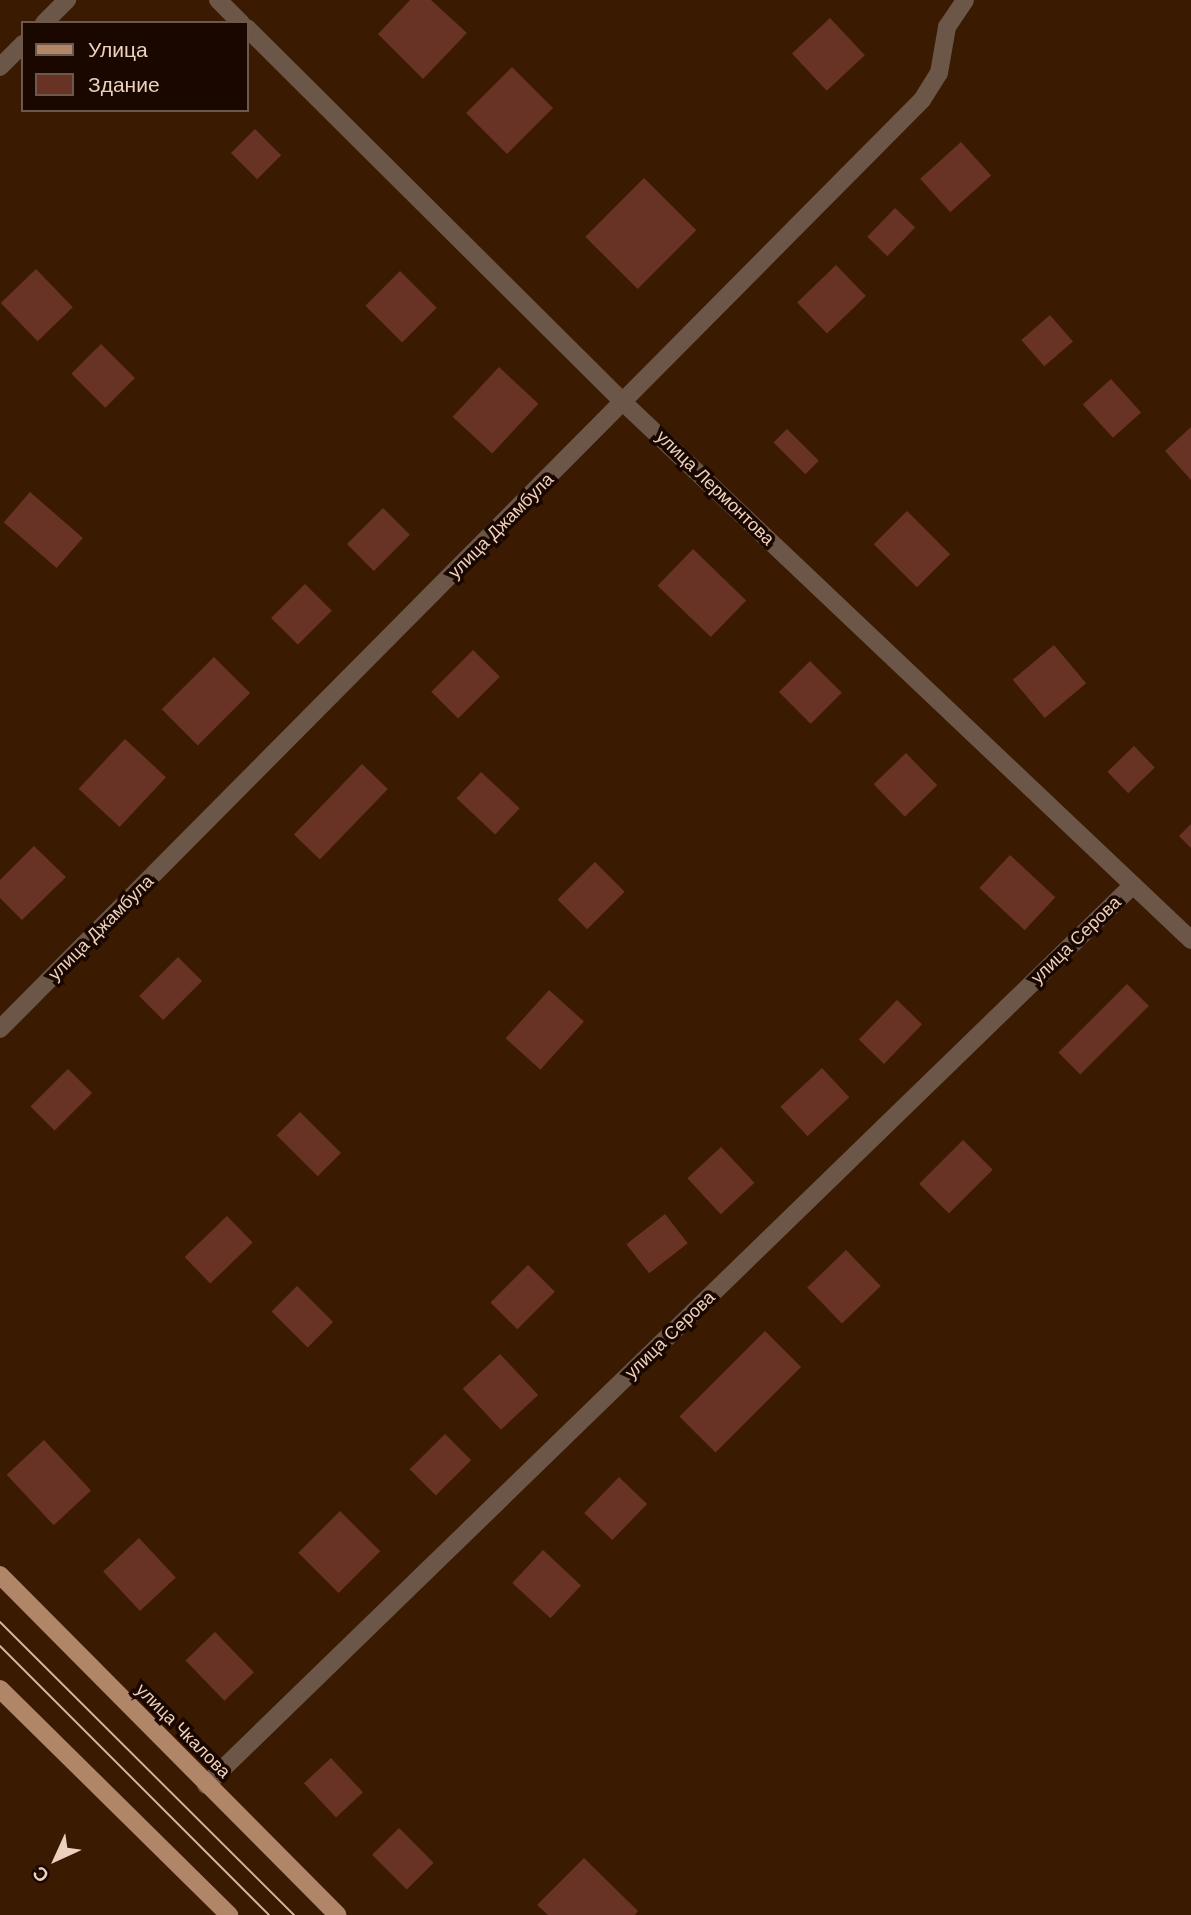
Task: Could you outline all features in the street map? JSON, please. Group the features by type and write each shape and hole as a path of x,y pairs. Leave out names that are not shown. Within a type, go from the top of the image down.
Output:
{"main road":[{"name":"улица Чкалова","path":"0,1575 338,1915"},
{"path":"0,1689 229,1915"}],"street":[{"path":"46,21 67,0"},
{"path":"219,0 240,21"},
{"name":"улица Джамбула","path":"0,1029 922,100 939,73 947,27 965,0"},
{"name":"улица Лермонтова","path":"248,29 624,402 1191,940"},
{"path":"0,67 21,46"},
{"name":"улица Серова","path":"206,1785 1133,885"}],"building":[{"path":"410,0 431,0 467,33 423,79 378,34"},
{"path":"830,18 865,55 827,91 792,53"},
{"path":"512,67 553,108 507,154 466,113"},
{"path":"255,129 281,155 257,179 231,153"},
{"path":"961,142 991,175 950,212 920,179"},
{"path":"644,178 696,230 638,289 585,237"},
{"path":"895,208 915,227 887,256 867,237"},
{"path":"836,265 866,296 827,333 797,303"},
{"path":"36,269 73,307 38,341 1,303"},
{"path":"400,271 437,308 402,342 365,306"},
{"path":"1050,315 1073,341 1044,366 1021,340"},
{"path":"101,344 135,378 105,408 71,374"},
{"path":"499,367 538,404 492,454 453,417"},
{"path":"1111,379 1141,412 1113,438 1083,404"},
{"path":"1191,427 1191,480 1165,451"},
{"path":"787,429 819,461 805,474 774,442"},
{"path":"30,492 83,538 57,568 4,522"},
{"path":"383,508 410,535 374,571 347,544"},
{"path":"907,511 950,554 917,587 874,544"},
{"path":"693,549 746,600 711,637 658,586"},
{"path":"305,584 332,611 298,645 271,618"},
{"path":"1054,645 1086,683 1045,718 1013,680"},
{"path":"473,650 500,677 458,719 431,692"},
{"path":"214,657 250,693 198,745 162,709"},
{"path":"810,661 842,693 811,724 779,692"},
{"path":"125,739 166,777 120,827 79,789"},
{"path":"1134,746 1155,768 1128,793 1107,772"},
{"path":"906,753 937,785 905,817 874,784"},
{"path":"362,764 388,789 320,860 294,834"},
{"path":"481,772 520,808 495,834 456,798"},
{"path":"1191,824 1191,848 1179,836"},
{"path":"34,846 66,877 22,920 0,898 0,880"},
{"path":"1010,855 1055,897 1025,930 979,888"},
{"path":"595,862 625,892 587,929 558,899"},
{"path":"178,957 202,981 163,1020 139,996"},
{"path":"1127,984 1149,1006 1080,1075 1058,1053"},
{"path":"549,990 584,1021 540,1070 506,1038"},
{"path":"897,1000 922,1024 884,1064 859,1040"},
{"path":"822,1068 849,1097 808,1136 780,1107"},
{"path":"68,1069 92,1093 55,1131 31,1106"},
{"path":"300,1112 341,1153 318,1176 277,1135"},
{"path":"963,1140 993,1170 949,1214 919,1184"},
{"path":"721,1147 754,1183 721,1214 687,1178"},
{"path":"665,1214 688,1243 649,1273 626,1244"},
{"path":"227,1216 253,1243 210,1284 185,1257"},
{"path":"846,1250 881,1286 842,1323 807,1288"},
{"path":"528,1265 555,1292 517,1329 491,1302"},
{"path":"297,1286 333,1322 308,1348 272,1311"},
{"path":"765,1331 801,1367 716,1453 679,1417"},
{"path":"500,1354 538,1395 501,1430 463,1389"},
{"path":"445,1434 471,1460 436,1496 410,1469"},
{"path":"44,1440 91,1490 54,1525 7,1475"},
{"path":"619,1477 647,1504 612,1540 584,1513"},
{"path":"340,1511 380,1551 339,1593 298,1553"},
{"path":"139,1538 176,1577 140,1611 103,1571"},
{"path":"543,1550 581,1585 550,1618 512,1583"},
{"path":"215,1632 254,1672 224,1701 186,1660"},
{"path":"331,1758 363,1792 336,1818 304,1783"},
{"path":"399,1828 434,1863 407,1890 372,1855"},
{"path":"584,1858 638,1911 635,1915 548,1915 537,1905"}],"tram line":[{"path":"0,1622 294,1915"},
{"path":"0,1646 269,1915"}]}
